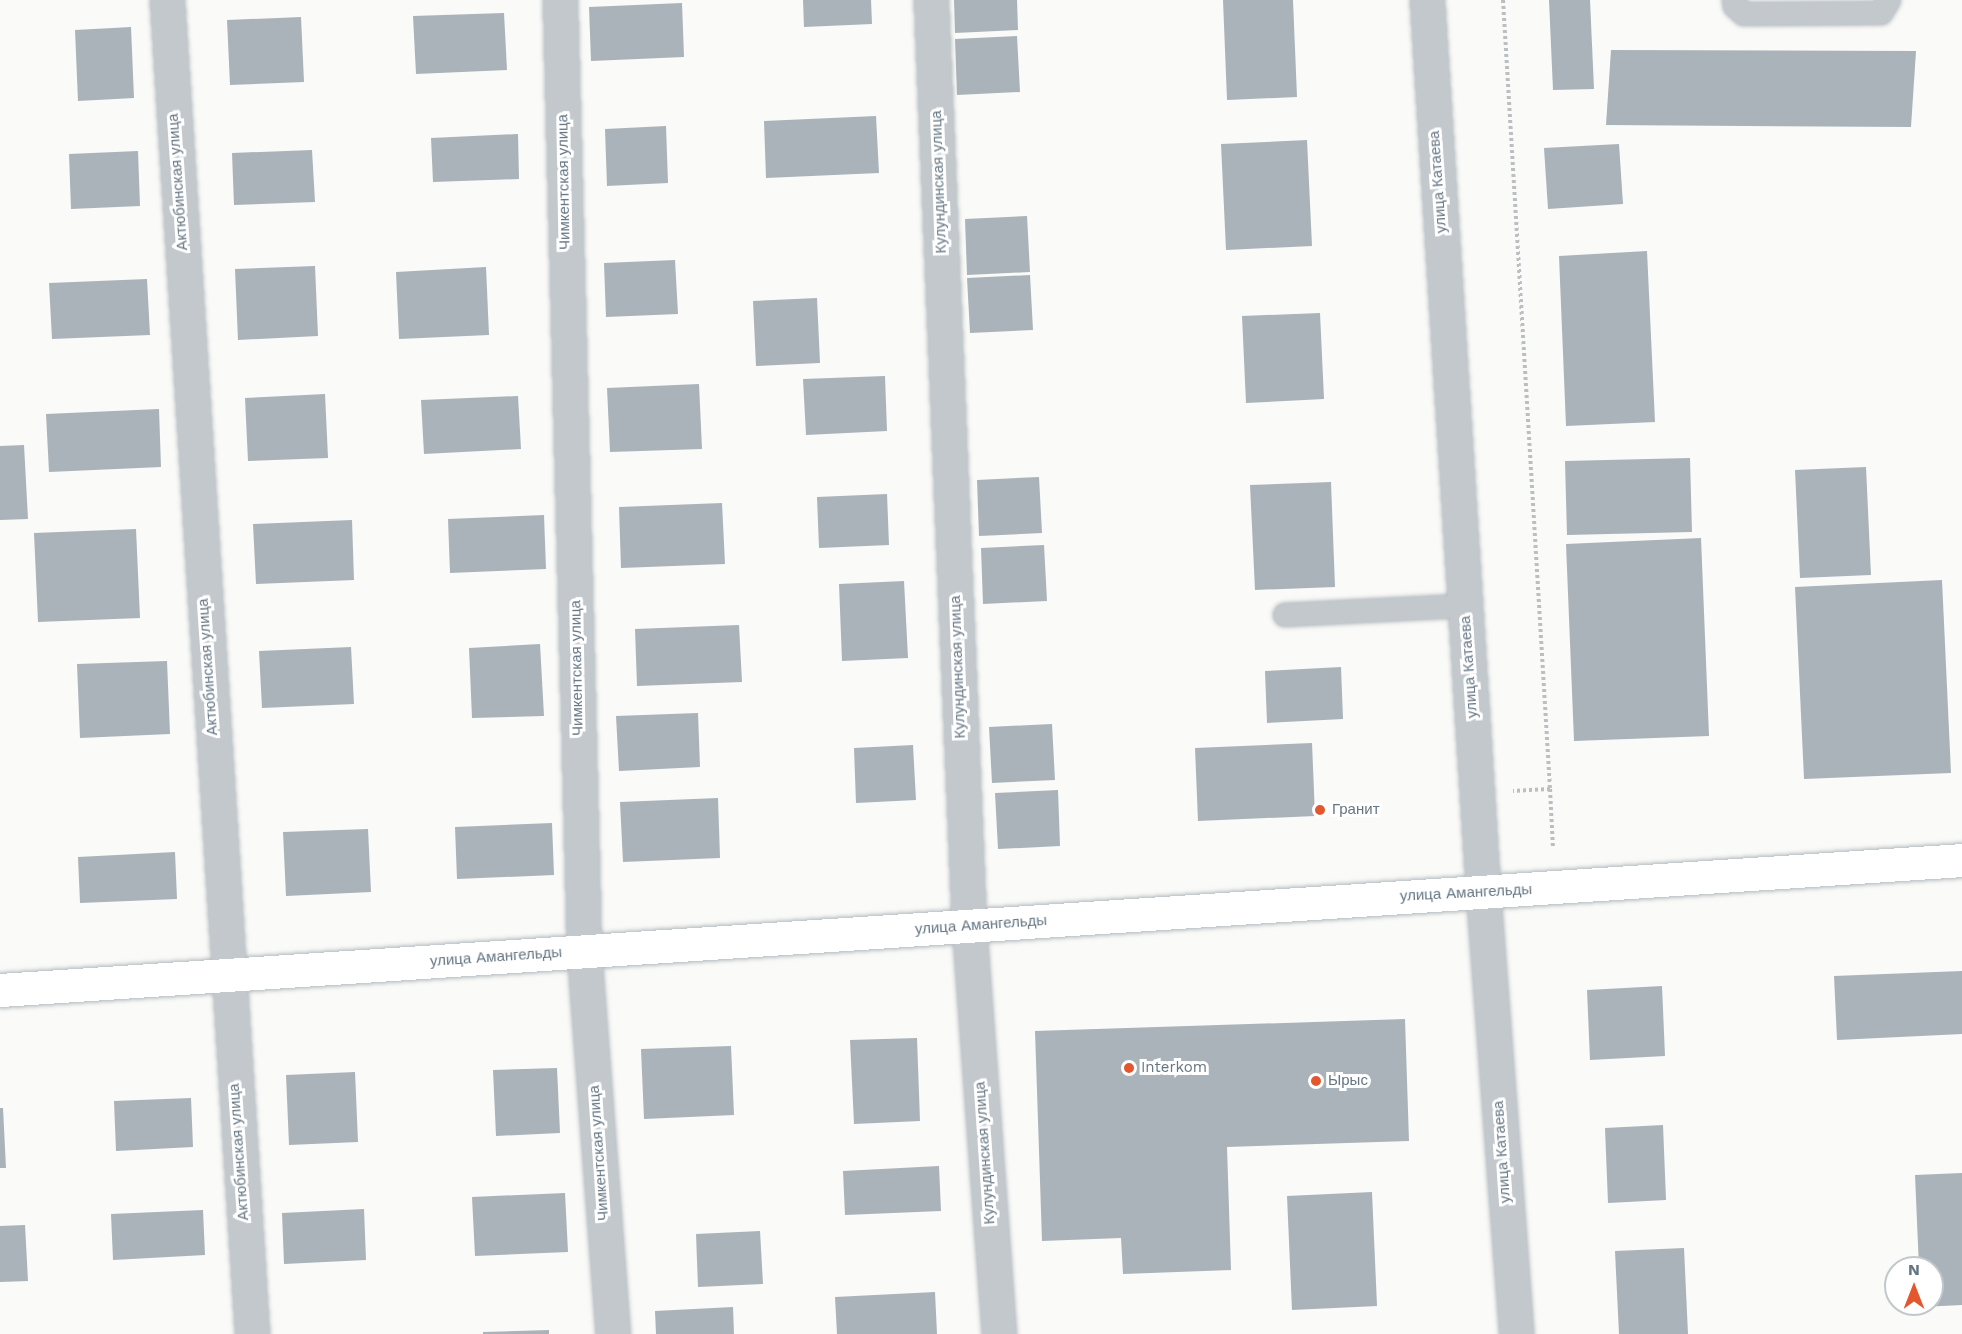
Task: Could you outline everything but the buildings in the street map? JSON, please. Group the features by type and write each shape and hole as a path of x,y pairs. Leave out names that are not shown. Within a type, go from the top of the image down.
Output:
{"main road":[{"name":"улица Амангельды","path":"0,990 1962,860"}],"street":[{"name":"Актюбинская улица","path":"167,0 227,975 252,1334"},
{"name":"Чимкентская улица","path":"560,0 584,951 613,1334"},
{"name":"Кулундинская улица","path":"931,0 969,926 999,1334"},
{"name":"улица Катаева","path":"1426,0 1483,891 1516,1334"}],"lane":[{"path":"1734,0 1735,6 1744,14 1756,14 1881,13 1889,0"},
{"path":"1285,615 1465,606"}],"path":[{"path":"1503,0 1554,888"},
{"path":"1477,793 1550,789"}],"place":[{"name":"Гранит","path":"1320,810"},
{"name":"Interkom","path":"1129,1068"},
{"name":"Ырыс","path":"1316,1081"}]}
